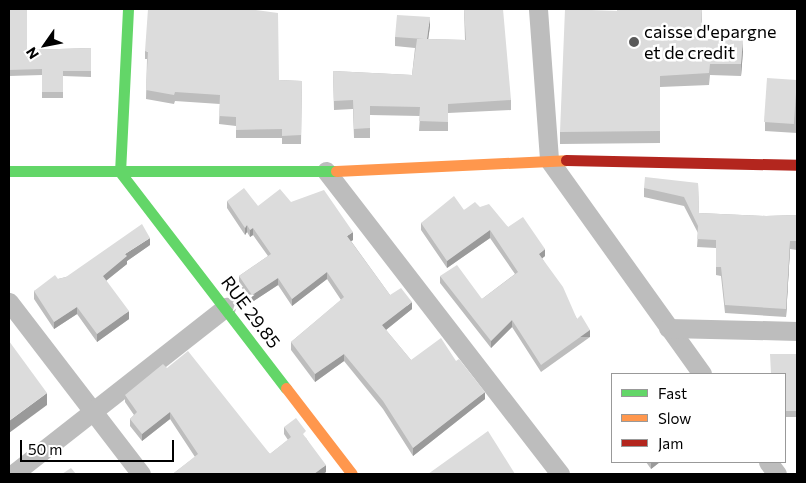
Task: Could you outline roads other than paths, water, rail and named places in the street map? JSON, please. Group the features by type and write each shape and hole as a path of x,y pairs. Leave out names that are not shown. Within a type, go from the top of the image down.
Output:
{"street":[{"path":"120,172 128,9"},
{"path":"538,9 548,160 701,373"},
{"path":"9,171 326,171 548,160 797,165"},
{"path":"326,171 560,474"},
{"name":"RUE 29.85","path":"120,172 226,307 352,474"},
{"path":"9,302 141,474"},
{"path":"13,474 226,307"},
{"path":"668,328 797,331"},
{"path":"769,463 777,474"}],"place":[{"name":"caisse d'epargne et de credit","path":"634,42"}]}
